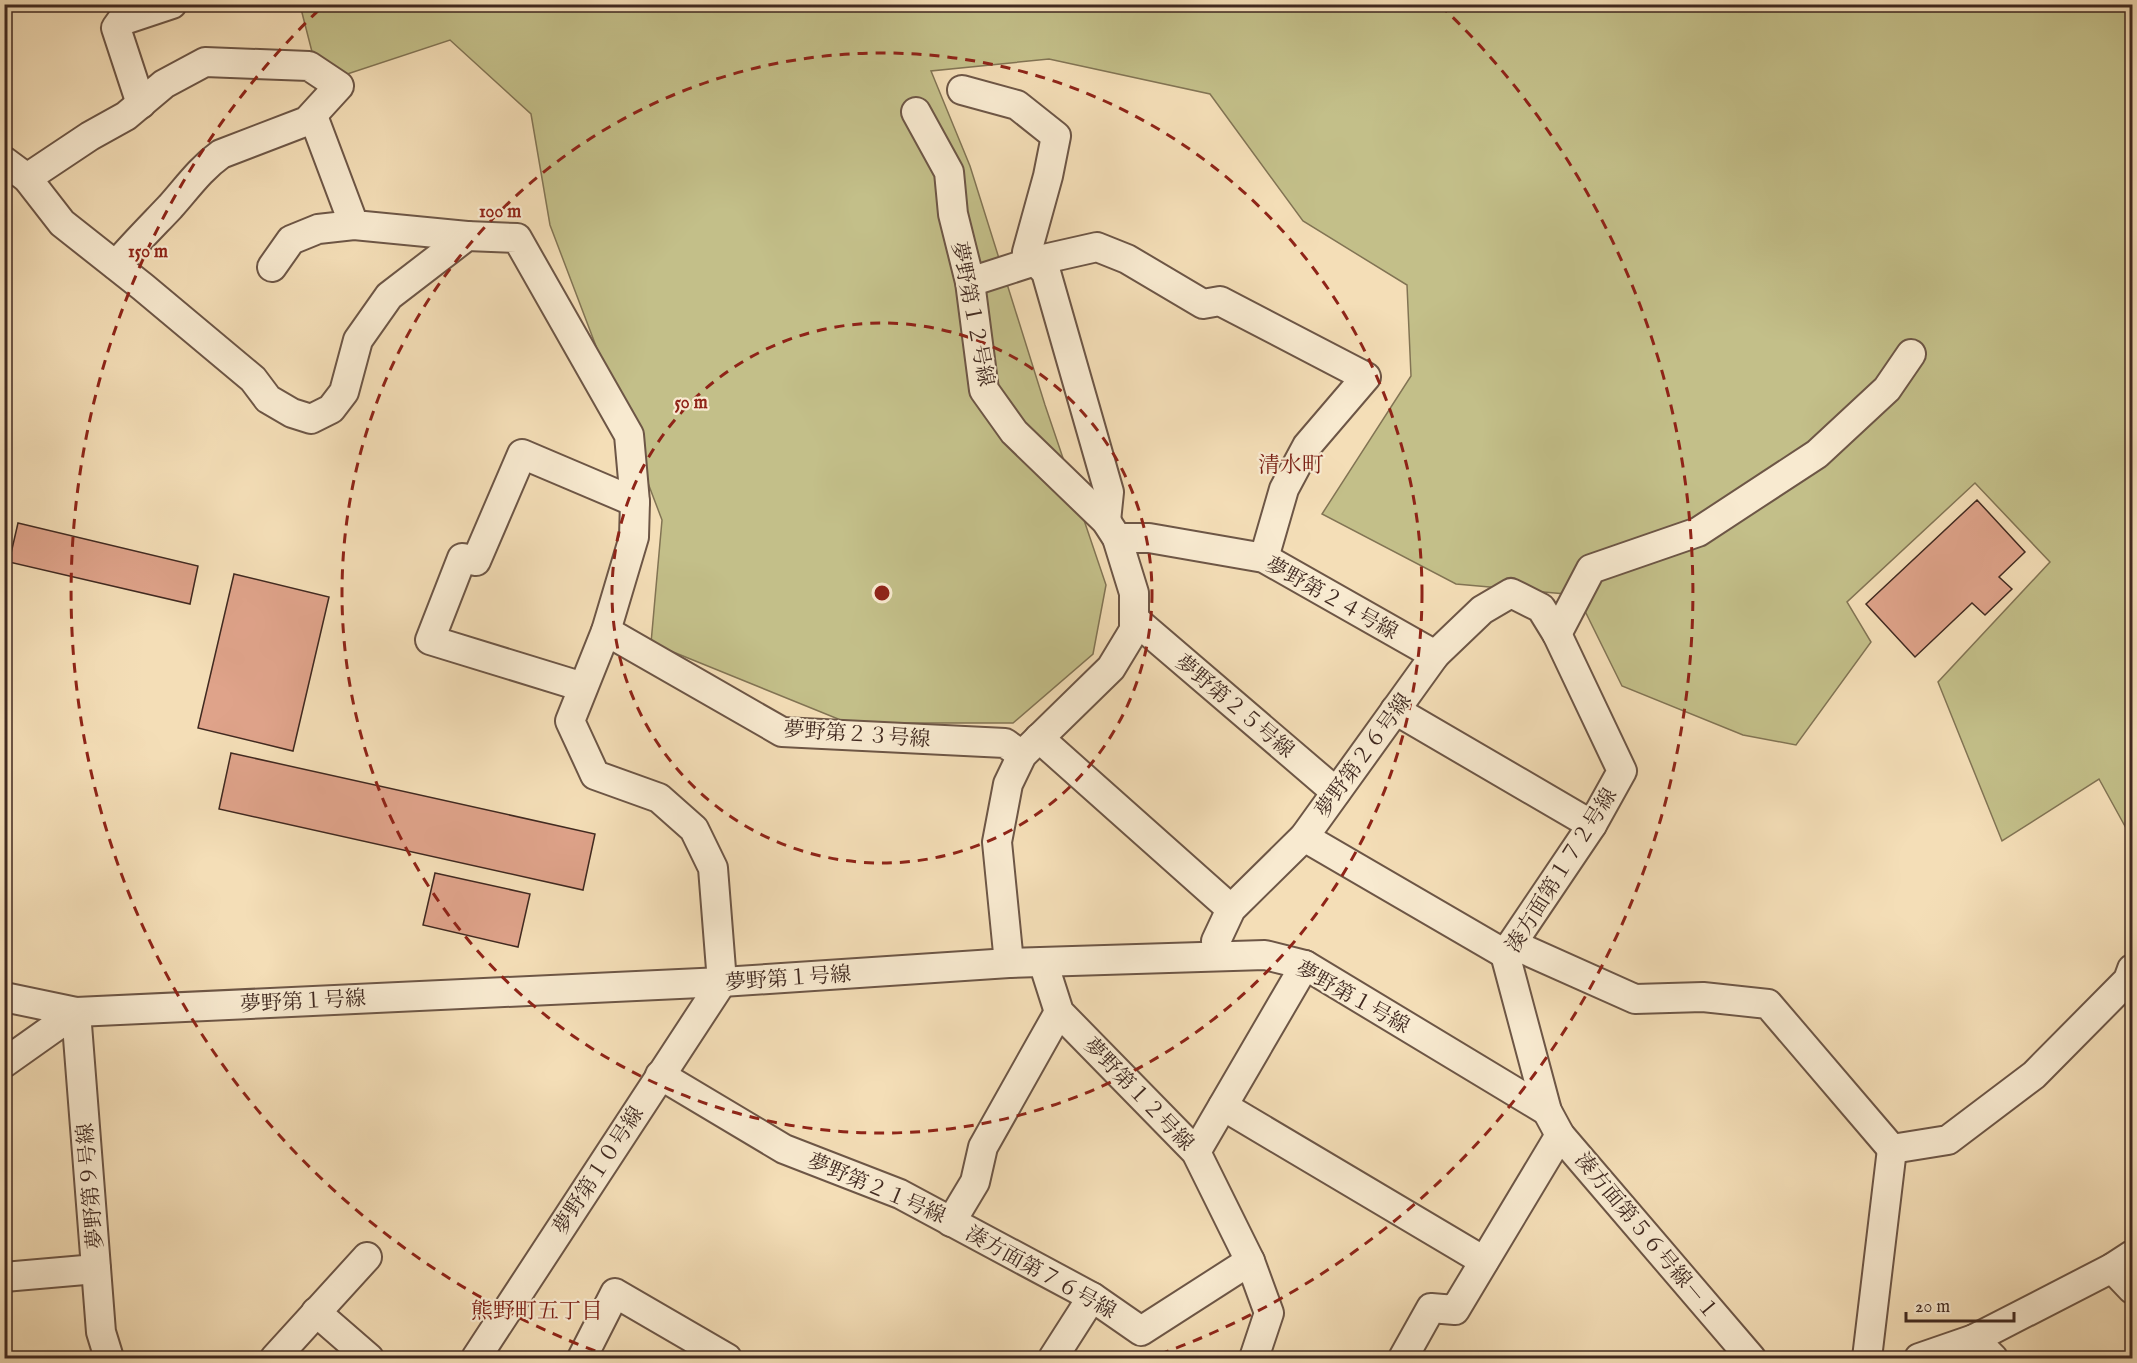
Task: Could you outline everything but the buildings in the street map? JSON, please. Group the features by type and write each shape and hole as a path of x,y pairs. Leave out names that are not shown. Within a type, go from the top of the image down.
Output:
{"street":[{"path":"141,104 116,28 121,21 172,4"},
{"path":"27,178 90,136 126,116 164,84 205,62 309,66 339,86 307,121 221,154 209,162 116,266"},
{"path":"962,90 1017,105 1056,136 1048,176 1027,252 1046,272 1109,492 1112,530"},
{"name":"夢野第１２号線","path":"916,112 950,172 953,214 970,282 984,390 1014,432 1112,530 1134,593 1134,630 1111,668 1030,747 1008,784 997,842 1009,963"},
{"path":"314,116 354,225"},
{"path":"4,162 27,178 62,223 253,379 268,399 292,413 311,419 331,409 344,392 358,340 389,296 467,237"},
{"path":"272,267 291,240 318,229 354,225 467,237 517,238 629,435 634,537 606,631 570,721 596,775 659,798 694,829 713,868 722,982"},
{"path":"970,282 1035,261 1097,247 1126,259 1203,304 1220,301 1366,377 1307,446 1284,489 1264,558"},
{"path":"1557,634 1591,569 1698,532 1807,460 1887,389 1911,354"},
{"path":"583,687 430,640 462,558 477,561 522,454 634,502"},
{"name":"夢野第２４号線","path":"1112,530 1264,558 1435,655"},
{"name":"夢野第２６号線","path":"1218,956 1216,941 1231,909 1304,837 1435,655 1482,610 1511,593 1540,608"},
{"name":"湊方面第１７２号線","path":"1540,608 1557,634 1622,771 1592,825 1509,949 1553,1123"},
{"name":"夢野第２５号線","path":"1134,619 1336,792"},
{"name":"夢野第２３号線","path":"606,631 782,732 1005,743 1030,747 1231,909"},
{"path":"1395,710 1592,825"},
{"path":"1304,837 1509,949 1635,999 1703,997 1767,1004 1892,1149 1867,1359"},
{"name":"夢野第１号線","path":"4,997 76,1012 722,982 1009,963 1265,955 1305,965 1553,1123"},
{"name":"夢野第１２号線","path":"1043,962 1059,1012 1196,1152 1250,1261 1269,1313 1254,1359"},
{"path":"1196,1152 1305,965"},
{"path":"1892,1149 1948,1140 2034,1075 2128,980 2133,969"},
{"name":"夢野第１０号線","path":"476,1359 722,982"},
{"path":"4,1063 76,1012"},
{"name":"夢野第９号線","path":"76,1012 101,1332 109,1359"},
{"name":"夢野第２１号線","path":"660,1075 784,1149 900,1194 951,1222 975,1182 983,1147 1059,1012"},
{"path":"1223,1106 1484,1262"},
{"path":"1403,1359 1431,1308 1455,1310 1484,1262 1553,1123"},
{"name":"湊方面第５６号線－１","path":"1553,1123 1751,1359"},
{"name":"湊方面第７６号線","path":"951,1222 1092,1297 1142,1331 1250,1261"},
{"path":"275,1359 367,1257"},
{"path":"1919,1359 1984,1349 2122,1262 2133,1289"},
{"path":"4,1277 96,1269"},
{"path":"582,1359 615,1293 727,1359"},
{"path":"1053,1359 1092,1297"},
{"path":"316,1312 369,1359"}],"shaded area":[{"path":"300,5 2132,5 2132,839 2099,779 2002,841 1938,682 2050,562 1975,483 1847,602 1871,642 1796,745 1743,735 1622,686 1577,595 1456,584 1322,514 1411,376 1407,285 1303,221 1210,94 1049,59 931,71 970,166 1045,405 1106,585 1093,654 1013,723 848,723 651,643 662,520 550,225 531,114 450,40 320,83"}],"district":[{"name":"清水町","path":"1291,464"},
{"name":"熊野町五丁目","path":"537,1310"}]}
